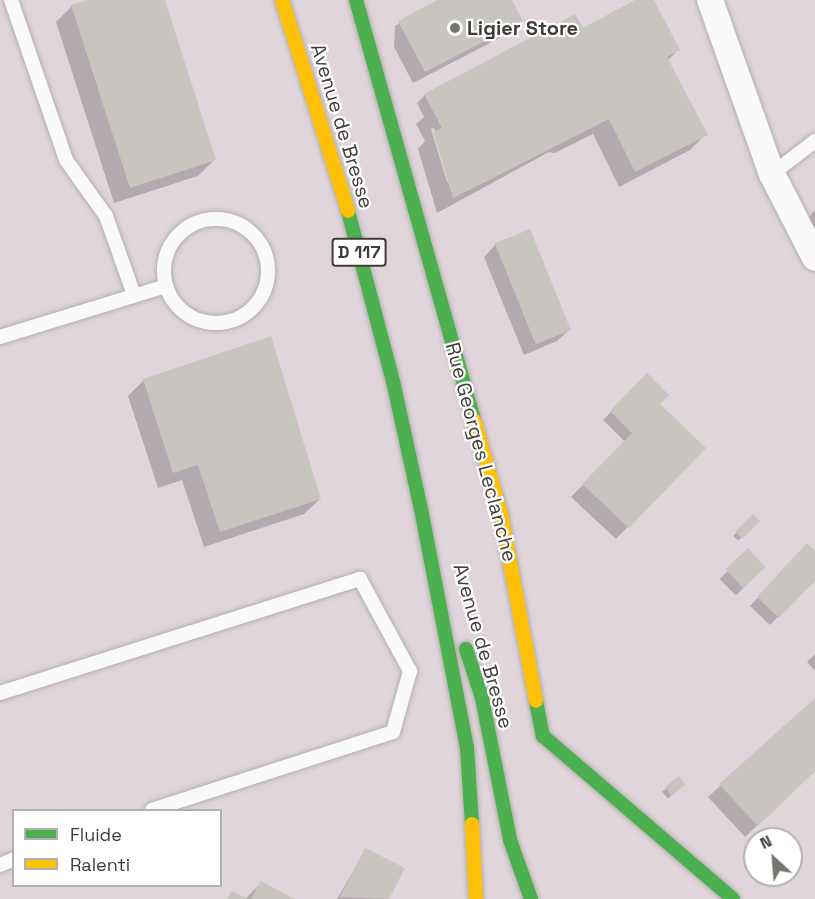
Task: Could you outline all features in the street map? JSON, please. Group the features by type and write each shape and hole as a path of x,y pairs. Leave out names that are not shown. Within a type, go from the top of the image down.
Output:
{"main road":[{"name":"Avenue de Bresse","path":"282,0 349,214 393,381 421,509 467,747 476,899"},
{"name":"Rue Georges Leclanche","path":"356,0 501,514 543,736 733,899"},
{"name":"Avenue de Bresse","path":"421,509 482,698 510,840 531,899"}],"street":[{"path":"710,0 772,174 815,258"}],"lane":[{"path":"11,0 66,160 106,216 134,295"},
{"path":"772,174 815,141"},
{"path":"221,219 252,233 268,263 262,297 251,310 227,322 201,321 186,314 166,286 166,260 176,238 204,220 221,219"},
{"path":"0,337 166,286"},
{"path":"0,693 360,579 410,671 393,732 155,809"}],"shaded area":[{"path":"0,0 815,0 815,899 0,899"}],"building":[{"path":"87,0 165,0 216,160 130,188 71,5"},
{"path":"437,0 512,0 523,21 425,72 398,21"},
{"path":"635,0 654,0 680,50 667,57 708,135 635,172 609,119 453,198 433,132 442,128 424,94 575,14 583,28"},
{"path":"530,229 571,330 536,344 495,243"},
{"path":"271,336 321,499 220,532 198,465 173,473 143,379"},
{"path":"647,373 669,395 660,404 706,448 629,528 582,484 632,433 610,411"},
{"path":"753,514 760,521 742,539 735,532"},
{"path":"807,543 815,551 815,581 779,618 757,597"},
{"path":"748,548 766,567 743,588 725,569"},
{"path":"815,698 815,771 758,826 719,784"},
{"path":"679,776 686,785 672,796 665,787"},
{"path":"365,848 405,868 389,899 340,897"},
{"path":"261,881 295,899 251,899"},
{"path":"232,891 248,899 227,899"}],"traffic: fast":[{"path":"356,0 474,420"},
{"path":"348,211 393,381 421,509 467,747 472,824"},
{"path":"466,649 482,698 510,840 531,899"},
{"path":"536,701 543,736 733,899"}],"traffic: slow":[{"path":"282,0 348,211"},
{"path":"474,420 501,514 536,701"},
{"path":"472,824 476,899"}],"place":[{"name":"Ligier Store","path":"455,28"}]}
